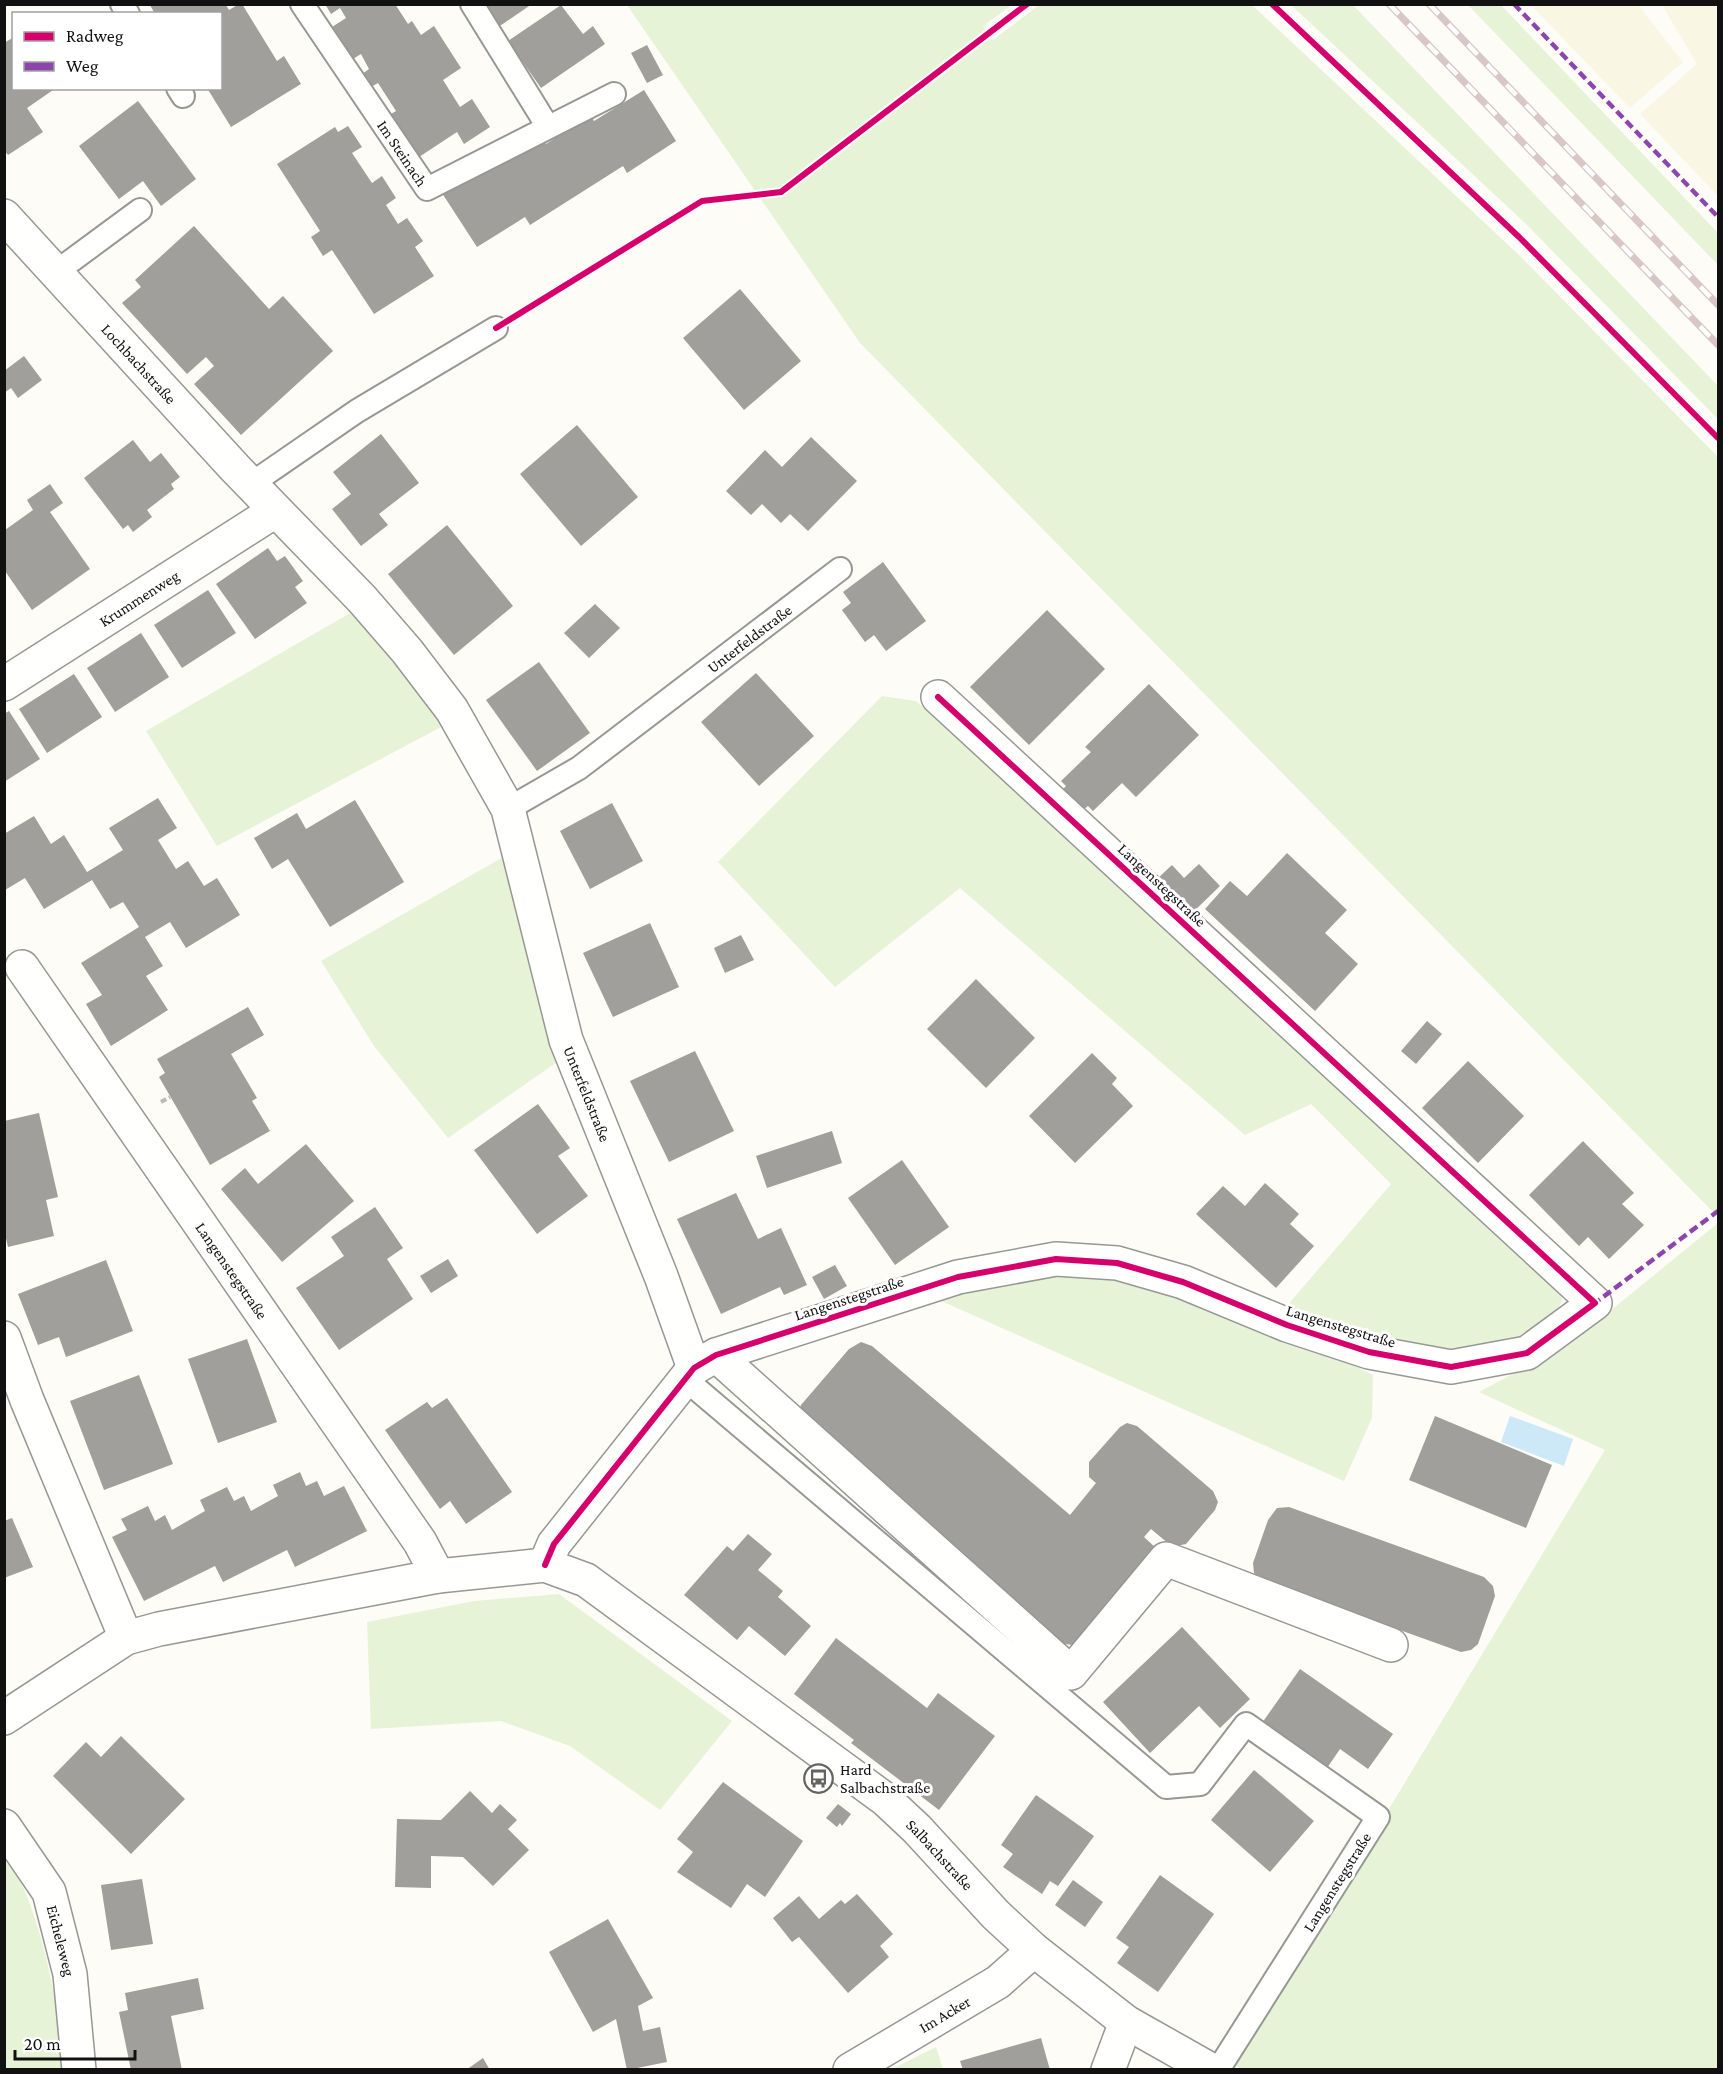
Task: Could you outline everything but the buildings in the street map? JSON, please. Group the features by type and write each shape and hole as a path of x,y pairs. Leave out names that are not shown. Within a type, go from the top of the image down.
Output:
{"street":[{"name":"Lochbachstraße","path":"4,216 275,511"},
{"name":"Krummenweg","path":"4,684 275,511"},
{"name":"Unterfeldstraße","path":"275,511 346,583 407,651 452,710 508,809 566,1040 698,1367"},
{"name":"Langenstegstraße","path":"698,1367 958,1277 1056,1259 1118,1263 1183,1282 1287,1325 1369,1352 1451,1367 1527,1353 1595,1303 938,697"},
{"name":"Langenstegstraße","path":"22,967 420,1542 438,1576"},
{"path":"4,1338 31,1410 126,1638"},
{"path":"4,1718 126,1638 159,1629 438,1576 545,1565 554,1544 698,1367 1071,1673 1166,1559 1391,1645"},
{"name":"Salbachstraße","path":"545,1565 586,1580 886,1800 917,1829 996,1915 1034,1950 1126,2022 1211,2070"},
{"name":"Eicheleweg","path":"4,1826 49,1892 70,1974 79,2070"},
{"name":"Im Acker","path":"849,2070 998,1982 1034,1950"},
{"path":"1108,2070 1126,2022"}],"lane":[{"name":"Im Steinach","path":"302,4 427,189 614,94"},
{"path":"472,4 548,127"},
{"path":"56,272 140,210"},
{"path":"251,484 357,411 496,328"},
{"name":"Unterfeldstraße","path":"508,809 579,768 840,569"},
{"name":"Langenstegstraße","path":"698,1367 1166,1787 1200,1784 1246,1725 1378,1817 1218,2070"}],"shaded area":[{"path":"1531,5 1638,5 1683,62 1630,108"},
{"path":"1662,5 1718,5 1718,196 1640,114 1697,64"}],"green space":[{"path":"627,5 1012,5 983,26 993,40 1039,5 1252,5 1519,255 1718,457 1718,1217 860,343"},
{"path":"1291,5 1353,5 1718,386 1718,419 1524,222"},
{"path":"1468,5 1501,5 1718,233 1718,265"},
{"path":"352,612 398,663 443,726 217,846 146,731"},
{"path":"882,696 916,701 1529,1257 1563,1299 1553,1319 1514,1343 1455,1351 1388,1343 1286,1307 1391,1184 1311,1104 1245,1135 960,888 835,987 718,862"},
{"path":"505,856 557,1062 448,1138 374,1046 321,961"},
{"path":"1718,1223 1718,2069 1243,2070 1235,2065 1605,1450 1479,1392 1572,1342"},
{"path":"1085,1269 1159,1291 1268,1329 1373,1375 1372,1418 1344,1481 937,1299 984,1283"},
{"path":"559,1594 732,1721 660,1810 570,1746 501,1721 371,1729 367,1622 474,1601"},
{"path":"4,1854 17,1874 38,1927 53,1988 64,2069 5,2069"},
{"path":"936,2047 943,2069 892,2069"}],"water":[{"path":"1510,1416 1573,1439 1564,1466 1501,1442"}],"railway":[{"path":"1389,4 1718,345"},
{"path":"1429,4 1718,305"}],"marked path":[{"path":"1514,4 1718,217"},
{"path":"1593,1301 1595,1303 1718,1211"}],"cycle path":[{"path":"496,328 702,201 781,192 1027,4"},
{"path":"1272,4 1519,237 1718,438"},
{"path":"545,1565 554,1544 694,1368 716,1355 958,1277 1056,1259 1117,1263 1183,1282 1287,1325 1369,1352 1451,1367 1527,1353 1595,1303 938,697"}],"place":[{"name":"Hard Salbachstraße","path":"819,1778"}]}
